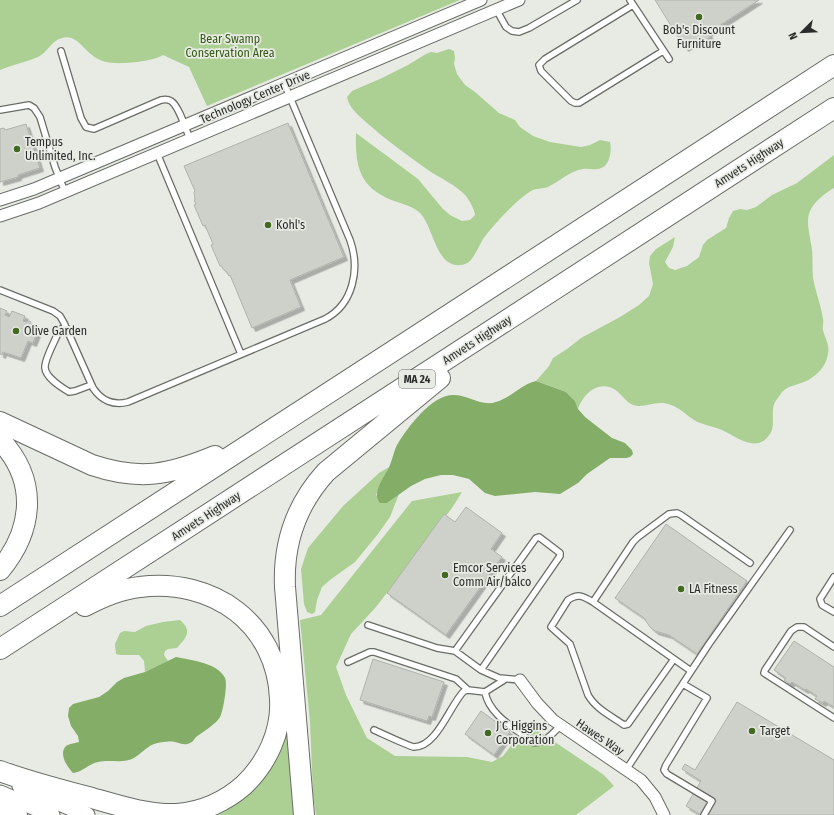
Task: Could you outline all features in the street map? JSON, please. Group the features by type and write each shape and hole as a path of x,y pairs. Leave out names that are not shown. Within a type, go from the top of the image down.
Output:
{"highway":[{"path":"0,606 834,66"},
{"name":"Amvets Highway","path":"0,650 834,108"},
{"path":"304,815 284,570 288,541 299,512 311,490 338,461 454,367 617,249"},
{"path":"0,422 92,465 123,473 155,474 177,470 218,455 245,442 318,400"},
{"path":"0,440 13,455 20,467 26,487 27,502 27,515 22,536 12,555 0,570"},
{"path":"0,650 80,608 110,595 138,587 153,585 177,586 210,595 224,602 242,615 253,626 266,644 272,658 280,684 281,705 279,719 271,748 259,768 250,779 239,789 220,802 192,812 163,814 141,811 59,789 0,771"},
{"path":"0,803 17,815"}],"main road":[{"path":"0,777 87,815"},
{"path":"0,793 52,815"}],"street":[{"name":"Technology Center Drive","path":"0,200 34,189 481,0"},
{"name":"Technology Center Drive","path":"0,216 65,192 519,0"},
{"name":"Hawes Way","path":"520,680 544,712 641,780 649,788 664,815"}],"lane":[{"path":"496,10 506,27 512,31 518,32 529,28 577,0"},
{"path":"664,51 579,104 571,101 541,71 539,65 545,59 632,2 664,51 669,59"},
{"path":"61,51 81,118 86,127 94,129 164,99 174,103 190,139"},
{"path":"0,290 53,311 60,316 90,385 98,396 115,403 123,403 325,319 333,314 347,297 353,279 355,260 350,240 284,83"},
{"path":"0,110 29,105 34,108 40,117 59,178 65,192"},
{"path":"157,153 241,354"},
{"path":"66,327 61,329 58,333 46,364 46,370 51,378 69,392 90,385"},
{"path":"593,602 634,542 650,527 669,514 673,513 681,515 750,563"},
{"path":"626,770 691,671 790,530"},
{"path":"455,651 536,538 539,538 560,553 560,556 481,670"},
{"path":"834,577 820,599 822,605 834,612"},
{"path":"674,659 628,724 624,724 592,702 588,695 570,644 551,627 568,600 576,595 581,596 593,602 674,659 691,671"},
{"path":"368,625 437,648 455,651 492,676 504,680 520,680"},
{"path":"834,647 800,626 794,628 791,630 764,673 834,718"},
{"path":"348,662 368,653 374,652 456,679 468,690"},
{"path":"374,730 413,747 421,745 432,738 464,691 485,692 504,680"},
{"path":"683,684 707,698 664,770 667,774 712,801 704,815"},
{"path":"485,692 486,700 494,712 532,742 542,742 561,725"}],"green space":[{"name":"Bear Swamp Conservation Area","path":"0,0 460,0 207,106 189,67 163,55 135,62 106,62 93,56 78,42 67,37 55,41 38,57 0,70"},
{"path":"449,49 454,51 454,64 457,74 465,85 499,113 515,120 520,127 533,136 550,142 581,147 590,145 600,140 610,142 611,145 610,157 606,164 601,168 578,170 548,187 533,190 527,194 506,212 487,233 469,262 461,265 453,264 446,260 441,254 421,214 410,206 385,197 375,191 368,184 362,176 359,167 356,133 418,179 443,209 450,215 462,221 470,220 475,215 473,207 466,196 453,185 412,159 374,129 355,112 347,97 352,91 408,65 426,54 431,52 437,53"},
{"path":"834,155 834,188 814,204 810,211 808,220 812,250 813,277 822,314 823,330 827,342 827,359 820,371 813,377 789,387 782,392 775,402 772,431 765,440 759,443 753,443 740,440 722,430 697,422 677,408 666,403 656,403 642,406 633,405 627,402 615,389 606,386 596,388 587,394 578,409 575,401 566,392 536,381 549,366 553,358 581,338 639,305 649,296 653,284 649,263 650,256 656,249 675,237 673,247 665,262 669,268 675,270 687,266 699,257 703,245 707,240 726,228 733,211 740,209 747,210 756,207 772,195 797,183"},
{"path":"389,467 376,495 387,503 399,494 390,517 355,562 322,587 317,600 315,612 312,614 307,612 304,604 301,569 308,548 343,506 379,473"},
{"path":"462,492 452,508 376,607 351,634 336,667 346,695 367,738 395,756 467,757 492,762 503,756 528,724 604,775 614,786 576,815 316,815 313,795 310,722 300,620 321,615 412,501"},
{"path":"180,620 186,628 187,634 177,648 168,649 165,651 164,655 168,661 145,672 144,661 139,655 116,654 115,644 120,633 124,631 135,632 146,626"},
{"path":"286,715 297,815 206,815 216,812"}],"shaded area":[{"path":"536,381 566,392 575,401 578,409 585,417 612,438 625,443 632,450 633,454 626,458 610,458 587,474 578,483 560,494 535,492 495,496 485,493 469,479 453,475 441,475 425,479 411,486 387,503 380,503 377,491 389,468 397,445 413,422 428,407 444,397 452,395 463,396 485,403 496,402 506,398 525,385"},
{"path":"176,657 204,663 222,673 226,681 225,698 218,720 188,744 175,742 156,743 130,760 98,762 73,773 63,757 66,746 79,742 78,736 71,726 68,716 69,708 73,704 99,697 124,678 145,672"}],"building":[{"name":"Bob's Discount Furniture","path":"655,0 759,0 708,33 710,37 701,44 698,40 685,48"},
{"name":"Kohl's","path":"288,123 344,257 290,280 301,307 252,328 230,275 229,276 220,266 211,245 213,244 205,225 203,226 194,205 196,204 194,200 195,191 184,166"},
{"name":"Tempus Unlimited, Inc.","path":"26,124 40,168 18,175 18,177 0,182 0,129 4,128 5,130"},
{"name":"Olive Garden","path":"0,308 7,311 5,315 9,317 12,311 25,316 23,321 30,321 33,327 28,330 37,333 33,343 28,341 21,358 3,352 2,355 0,354"},
{"name":"Emcor Services Comm Air/balco","path":"466,507 502,533 491,549 502,557 446,635 387,593 444,514 455,522"},
{"name":"LA Fitness","path":"666,524 747,581 697,654 669,635 655,631 650,627 644,618 615,598"},
{"path":"794,641 834,667 834,707 824,701 823,703 815,699 817,696 806,689 805,690 792,682 790,684 784,680 786,678 774,670"},
{"path":"373,659 444,682 432,717 429,716 427,721 360,700"},
{"name":"Target","path":"737,702 834,760 834,815 701,815 686,806 701,781 682,769 685,764 695,770"},
{"name":"J C Higgins Corporation","path":"481,711 510,732 494,755 465,734"}],"place":[{"name":"Bob's Discount Furniture","path":"699,17"},
{"name":"Tempus Unlimited, Inc.","path":"17,149"},
{"name":"Kohl's","path":"268,225"},
{"name":"Olive Garden","path":"16,331"},
{"name":"Emcor Services Comm Air/balco","path":"445,575"},
{"name":"LA Fitness","path":"681,589"},
{"name":"Target","path":"752,731"},
{"name":"J C Higgins Corporation","path":"488,733"}]}
